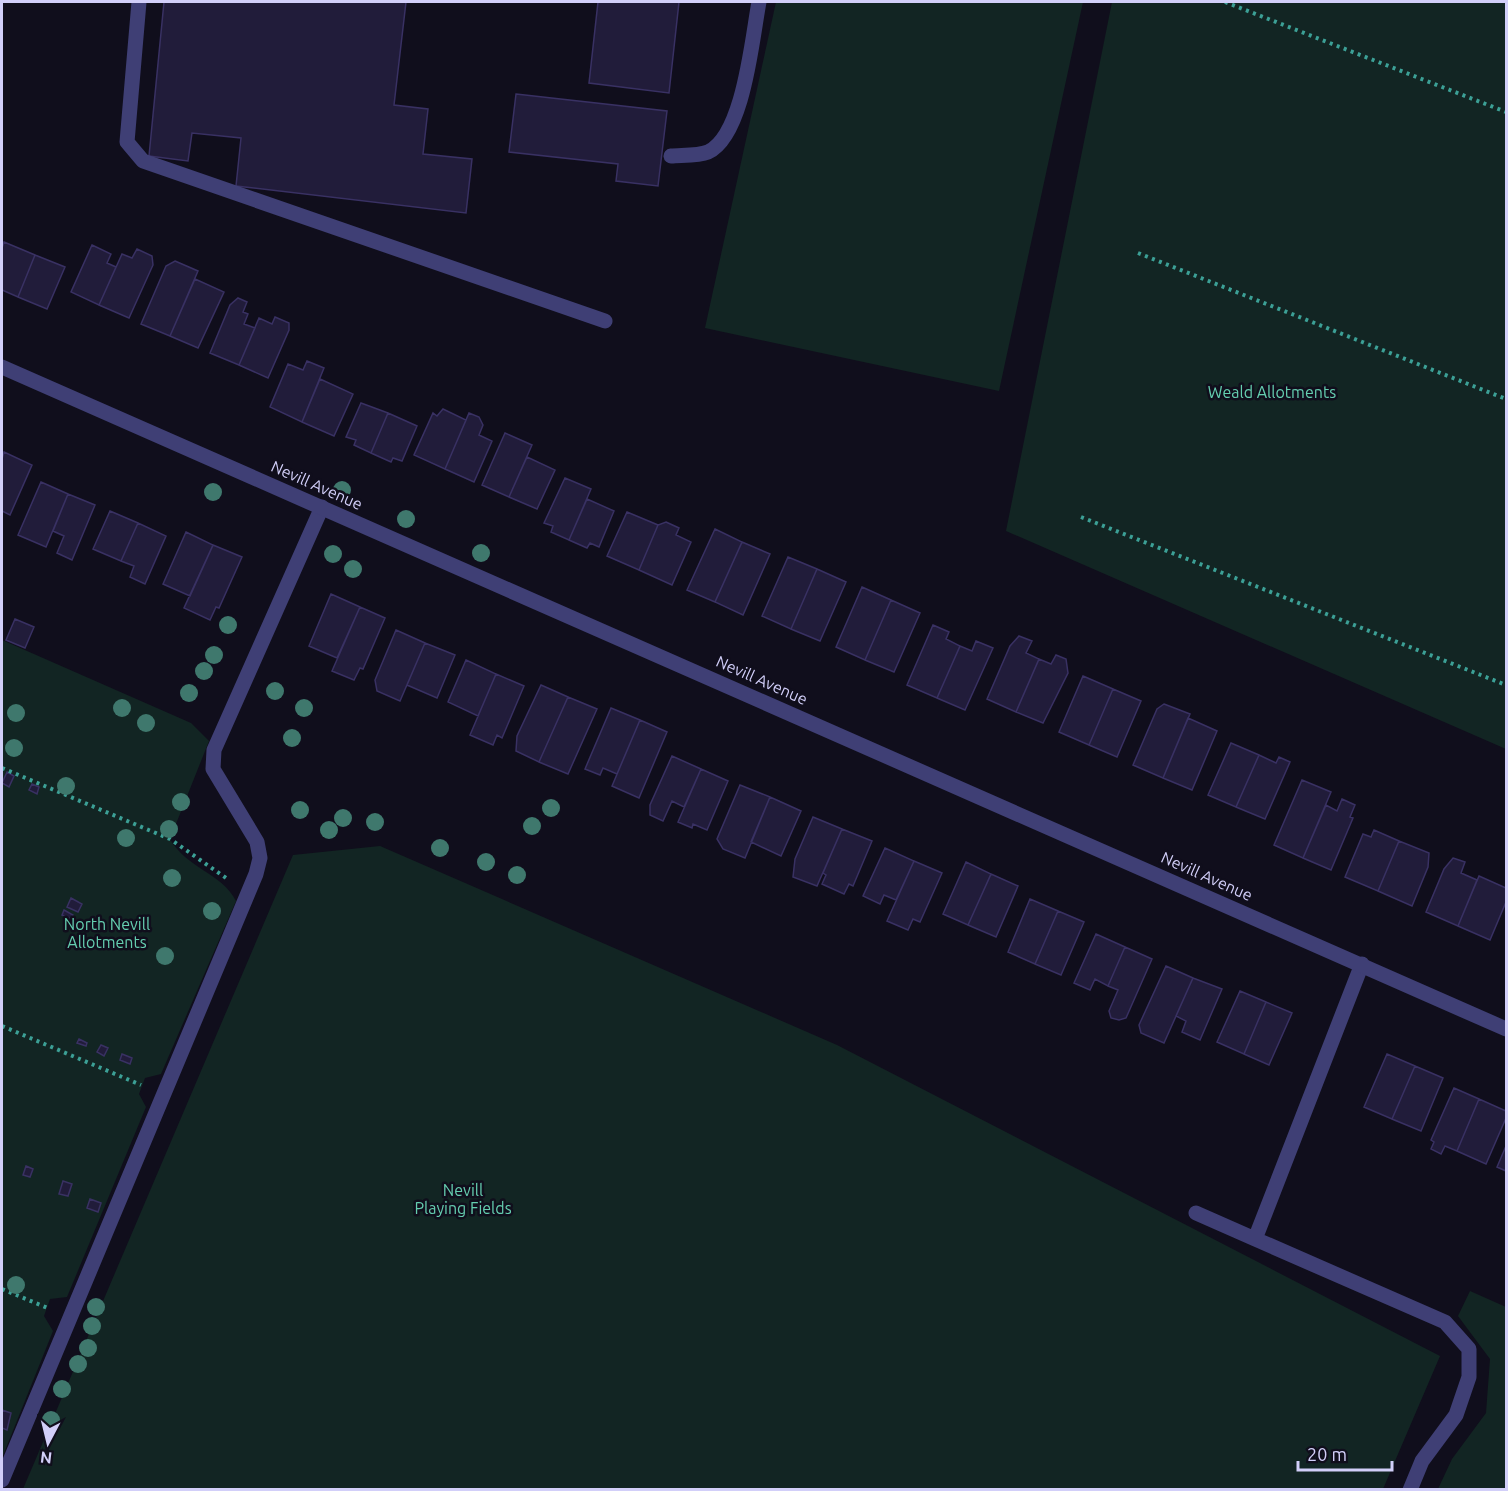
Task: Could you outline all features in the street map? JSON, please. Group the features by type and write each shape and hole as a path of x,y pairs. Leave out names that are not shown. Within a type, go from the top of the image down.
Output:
{"street":[{"path":"139,2 127,142 143,161 605,321"},
{"path":"671,156 708,152 732,128 744,84 759,2"},
{"name":"Nevill Avenue","path":"2,367 1506,1029"},
{"path":"2,1480 256,874 260,858 257,842 213,769 214,750 322,507"},
{"path":"1255,1239 1362,964"},
{"path":"1196,1213 1445,1322 1469,1349 1469,1377 1456,1415 1422,1461 1410,1490"}],"path":[{"path":"1226,2 1506,112"},
{"path":"1138,254 1506,399"},
{"path":"1081,517 1506,685"},
{"path":"2,768 170,839 228,878 244,900"},
{"path":"2,1026 165,1094"},
{"path":"2,1289 70,1317"}],"green space":[{"path":"776,2 1083,2 999,391 705,328"},
{"name":"Weald Allotments","path":"1112,2 1506,2 1506,749 1006,531"},
{"name":"North Nevill Allotments","path":"2,640 191,723 209,741 170,839 185,857 230,891 236,901 161,1074 145,1078 139,1094 146,1107 67,1297 50,1299 44,1316 53,1331 2,1458"},
{"name":"Nevill Playing Fields","path":"380,846 837,1045 1440,1356 1383,1489 23,1489 293,855"},
{"path":"1470,1291 1506,1307 1506,1489 1438,1489 1452,1459 1486,1413 1490,1359 1458,1316"}],"building":[{"path":"164,2 406,2 394,105 428,109 423,154 472,159 466,213 236,186 241,138 192,133 188,161 149,156"},
{"path":"598,2 679,2 669,93 589,83"},
{"path":"516,94 667,111 658,186 616,181 618,164 509,152"},
{"path":"4,242 35,255 18,297 2,290"},
{"path":"92,245 111,254 107,263 116,267 99,305 71,292"},
{"path":"137,249 152,256 153,265 129,318 99,305 122,254 132,258"},
{"path":"35,255 65,267 47,309 18,297"},
{"path":"175,261 198,271 170,336 141,324 166,266"},
{"path":"195,279 224,292 198,348 170,336"},
{"path":"238,298 247,302 243,312 248,314 244,324 255,328 239,365 210,353 230,305"},
{"path":"275,317 289,323 289,330 268,378 239,365 259,318 272,324"},
{"path":"307,361 324,368 302,422 270,407 288,364 303,370"},
{"path":"320,379 353,394 334,436 302,422"},
{"path":"361,403 388,413 371,453 354,445 356,440 346,437"},
{"path":"443,409 466,420 445,469 414,455 433,413 437,416"},
{"path":"388,413 417,426 402,461 393,458 391,462 371,453"},
{"path":"469,413 479,417 483,425 479,435 492,441 474,482 445,469"},
{"path":"505,433 532,445 509,497 482,485"},
{"path":"4,452 32,465 10,515 2,511"},
{"path":"527,457 555,470 537,509 509,497"},
{"path":"565,478 591,489 569,540 551,532 553,526 544,523"},
{"path":"41,482 68,494 46,547 18,535"},
{"path":"68,494 95,505 72,560 57,553 64,536 53,531"},
{"path":"587,499 614,511 599,547 590,543 587,548 569,540"},
{"path":"110,511 138,523 121,561 93,549"},
{"path":"627,512 658,525 639,570 607,556"},
{"path":"666,522 679,528 676,535 691,542 672,585 639,570 658,525"},
{"path":"138,523 166,536 145,584 130,577 134,566 121,561"},
{"path":"715,529 742,542 715,602 687,590"},
{"path":"186,532 213,545 190,596 163,584"},
{"path":"742,542 770,554 743,615 715,602"},
{"path":"213,545 242,557 219,608 216,607 210,620 184,608"},
{"path":"788,557 817,569 791,629 762,616"},
{"path":"817,569 846,582 820,641 791,629"},
{"path":"862,587 891,600 865,660 836,647"},
{"path":"331,594 360,607 337,658 309,646"},
{"path":"891,600 920,613 894,672 865,660"},
{"path":"360,607 385,618 363,669 360,668 354,680 332,671"},
{"path":"15,619 34,627 25,648 6,640"},
{"path":"933,625 949,632 946,639 960,646 937,698 907,685"},
{"path":"396,630 425,643 400,701 377,691 375,680"},
{"path":"1019,636 1032,641 1026,653 1039,659 1016,712 987,699 1010,646"},
{"path":"976,641 993,648 965,710 937,698 960,646 972,651"},
{"path":"425,643 455,655 437,698 407,685"},
{"path":"1056,655 1066,659 1068,673 1043,723 1016,712 1039,659 1051,664"},
{"path":"466,660 496,674 478,716 448,702"},
{"path":"496,674 524,686 502,738 497,735 493,745 470,735"},
{"path":"1083,676 1113,689 1089,745 1059,732"},
{"path":"541,685 568,697 539,762 516,751 517,736"},
{"path":"1113,689 1141,701 1117,757 1089,745"},
{"path":"568,697 597,709 568,774 539,762"},
{"path":"1164,704 1190,714 1163,778 1133,765 1157,709"},
{"path":"611,708 640,720 617,774 603,768 600,775 585,769"},
{"path":"1188,718 1217,731 1192,790 1163,778"},
{"path":"640,720 667,732 639,798 612,786"},
{"path":"1231,743 1259,755 1236,807 1208,795"},
{"path":"1259,755 1276,763 1279,757 1290,762 1265,819 1236,807"},
{"path":"672,756 701,769 684,807 672,801 663,821 650,815 650,805"},
{"path":"701,769 728,781 707,830 693,824 692,828 678,822"},
{"path":"7,772 14,776 9,787 2,783"},
{"path":"1302,780 1331,792 1303,858 1274,845"},
{"path":"32,784 39,787 37,794 29,790"},
{"path":"740,785 770,797 745,858 723,849 717,839"},
{"path":"770,797 801,811 781,856 751,842"},
{"path":"1342,799 1355,805 1350,817 1353,818 1331,870 1303,858 1326,805 1337,811"},
{"path":"813,817 842,829 817,886 793,877 795,859"},
{"path":"842,829 872,841 853,886 849,884 844,894 822,884 826,875 823,873"},
{"path":"1374,830 1399,841 1378,891 1345,877 1363,834 1371,837"},
{"path":"1399,841 1429,853 1428,867 1412,906 1378,891"},
{"path":"885,848 914,861 896,900 884,895 880,904 863,896"},
{"path":"1453,858 1465,862 1461,873 1477,880 1458,926 1426,912 1444,869"},
{"path":"914,861 942,873 920,922 913,919 908,930 887,921"},
{"path":"966,862 991,874 968,925 943,914"},
{"path":"991,874 1018,886 996,937 968,925"},
{"path":"1479,876 1506,888 1506,902 1490,940 1458,926"},
{"path":"71,898 82,904 78,912 67,907"},
{"path":"1030,899 1058,911 1035,964 1008,952"},
{"path":"64,910 73,915 71,919 62,915"},
{"path":"1058,911 1084,922 1061,975 1035,964"},
{"path":"1096,934 1125,947 1108,986 1095,979 1090,990 1074,983"},
{"path":"1125,947 1152,959 1126,1018 1119,1020 1111,1018 1109,1011 1118,990 1108,986"},
{"path":"1166,966 1193,978 1164,1043 1141,1033 1139,1025"},
{"path":"1193,978 1222,989 1200,1040 1182,1032 1186,1021 1176,1016"},
{"path":"1240,991 1266,1002 1244,1054 1217,1042"},
{"path":"1266,1002 1292,1013 1269,1065 1244,1054"},
{"path":"79,1039 87,1043 86,1046 77,1043"},
{"path":"101,1045 108,1048 104,1056 97,1052"},
{"path":"122,1054 132,1058 130,1064 120,1060"},
{"path":"1387,1054 1415,1066 1392,1119 1364,1107"},
{"path":"1415,1066 1443,1078 1421,1131 1392,1119"},
{"path":"1454,1088 1479,1099 1457,1151 1445,1146 1441,1154 1431,1149 1434,1142 1431,1140"},
{"path":"1479,1099 1506,1111 1506,1118 1486,1164 1457,1151"},
{"path":"1506,1146 1506,1171 1497,1167"},
{"path":"26,1166 33,1169 30,1177 23,1175"},
{"path":"63,1181 72,1184 68,1196 59,1194"},
{"path":"90,1199 101,1203 98,1212 87,1208"},
{"path":"2,1410 11,1413 7,1430 2,1428"}]}
